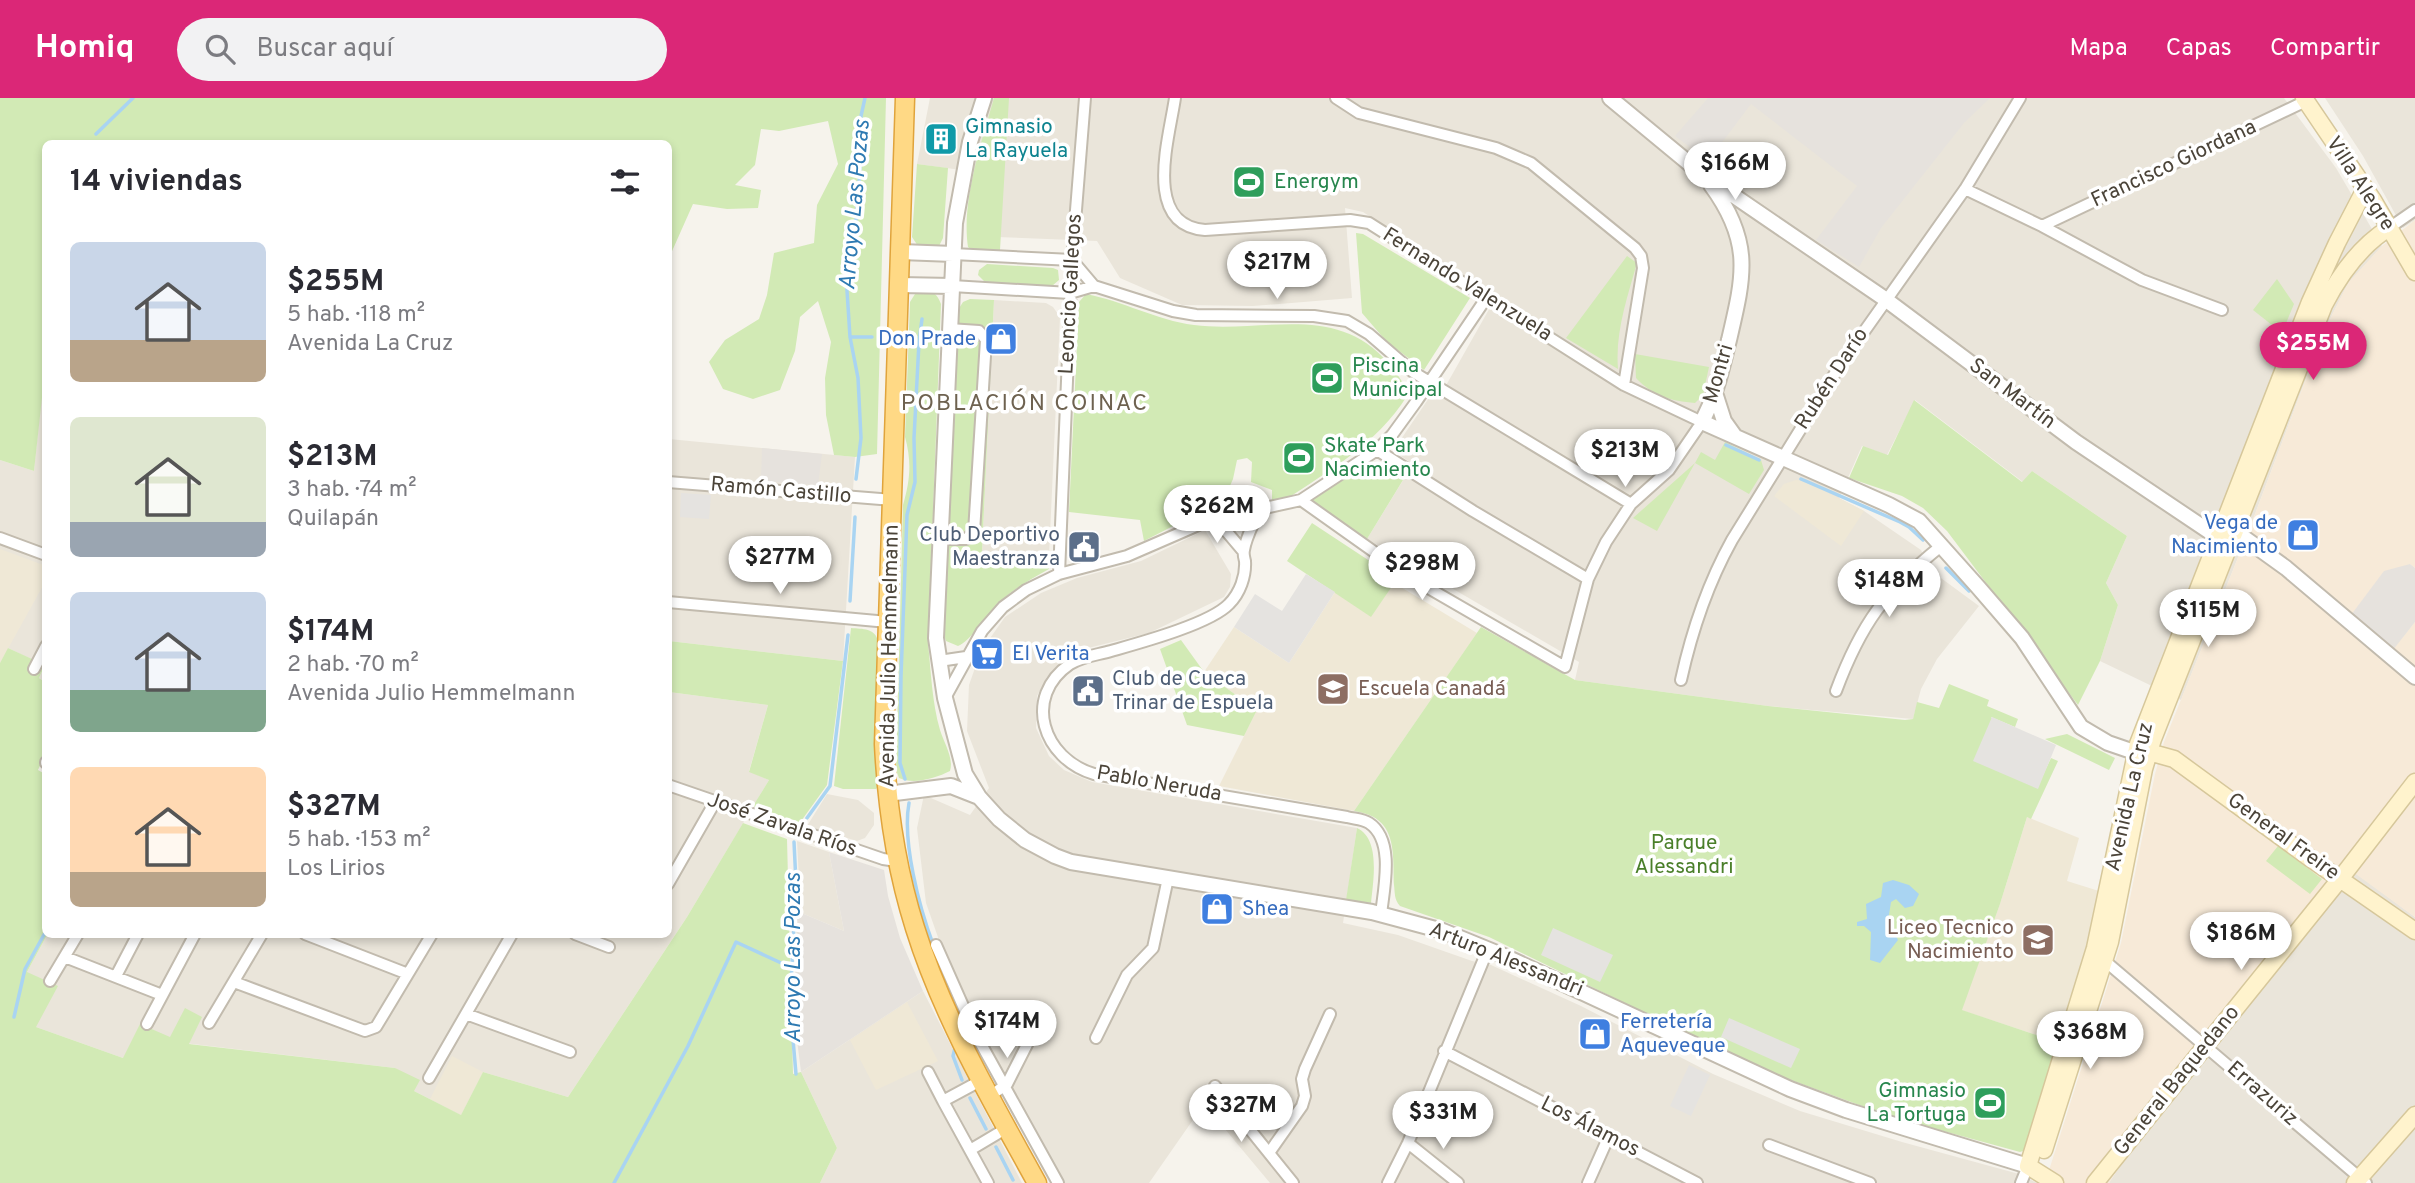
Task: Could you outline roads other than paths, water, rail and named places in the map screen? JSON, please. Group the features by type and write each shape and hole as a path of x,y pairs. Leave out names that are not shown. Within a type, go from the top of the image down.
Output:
{"highway":[{"name":"Avenida Julio Hemmelmann","path":"905,98 884,744 887,794 897,861 915,929 936,987 992,1088 1007,1128 1033,1182"}],"main road":[{"name":"Villa Alegre","path":"2305,99 2365,189 2415,272"},
{"name":"Avenida La Cruz","path":"2033,1168 2099,959 2141,754 2181,666 2310,302 2365,189"},
{"name":"Avenida La Cruz","path":"2228,533 2324,305 2337,281 2356,256 2370,241 2389,228"},
{"path":"2337,243 2356,256"},
{"name":"General Freire","path":"2141,754 2156,754 2174,759 2415,930"},
{"name":"General Baquedano","path":"2095,1183 2415,782"},
{"path":"2360,1181 2415,1115"},
{"path":"2033,1168 2055,1183"}],"street":[{"name":"Arturo Alessandri","path":"984,98 962,181 953,254 936,631 945,698 965,774 979,797 1012,830 1071,863 1381,914 1443,931 1488,949 1790,1089 1846,1110 2033,1168"},
{"name":"Leoncio Gallegos","path":"1059,574 1070,293 1086,98"},
{"name":"Fernando Valenzuela","path":"1175,98 1164,177 1165,197 1172,214 1182,224 1205,230 1350,220 1369,223 1624,385 1907,514 1919,522 2022,638 2081,727 2108,743 2141,754"},
{"path":"1336,98 1359,113 1496,148 1531,163 1635,248 1641,256 1643,268 1624,385"},
{"name":"San Martín","path":"1610,98 1702,174 1885,299 2076,442 2210,532 2228,533 2286,568 2415,677"},
{"name":"Rubén Darío","path":"1681,680 1694,628 1716,569 1781,458 1885,299 1965,189 2020,98"},
{"name":"Francisco Giordana","path":"2042,226 2305,99"},
{"name":"Montri","path":"1301,500 1411,578 1565,667 1588,579 1606,542 1631,504 1669,470 1702,422 1716,396 1742,287 1741,253 1726,209 1702,174"},
{"path":"1965,189 2042,226 2142,280 2222,310"},
{"path":"2389,228 2415,210"},
{"path":"1735,231 1736,225 1743,217 1760,216"},
{"path":"901,252 1072,260 1094,286 1196,316 1314,316 1348,321 1369,334 1399,362 1631,504"},
{"path":"900,285 1070,293 1094,286"},
{"path":"945,698 982,631 1003,607 1026,590 1059,574 1127,556 1216,519 1301,500 1377,450 1392,435 1430,382 1486,297"},
{"path":"940,539 966,539 974,532 986,340 979,331 949,329"},
{"path":"1716,396 1724,421 1737,438"},
{"path":"1377,450 1588,579"},
{"name":"Ramón Castillo","path":"672,482 893,500"},
{"name":"Pablo Neruda","path":"1259,510 1243,551 1243,580 1235,597 1221,611 1146,642 1086,657 1061,671 1050,687 1044,705 1047,733 1062,757 1077,768 1094,774 1347,817 1370,824 1382,838 1386,852 1381,914"},
{"path":"1216,519 1243,551"},
{"path":"0,538 42,554"},
{"path":"1836,691 1850,652 1868,621 1909,571 1941,547"},
{"path":"672,602 888,622"},
{"path":"34,669 42,654"},
{"path":"939,661 966,657"},
{"path":"951,786 965,774"},
{"name":"José Zavala Ríos","path":"672,786 883,859 897,861"},
{"name":"Arturo Alessandri","path":"887,794 951,786 979,797"},
{"path":"672,877 715,802"},
{"path":"1096,1038 1127,975 1153,948 1168,878"},
{"path":"50,981 76,938"},
{"path":"116,976 136,938"},
{"path":"147,1024 193,938"},
{"path":"209,1023 260,938"},
{"path":"315,938 408,974"},
{"path":"234,982 365,1031 376,1027 430,938"},
{"path":"429,1078 510,938"},
{"path":"585,938 609,947"},
{"path":"936,945 992,1088 1058,1183"},
{"path":"1388,1183 1408,1143 1488,949"},
{"path":"65,957 162,995"},
{"name":"Errazuriz","path":"2099,959 2206,1045 2360,1181"},
{"path":"943,1101 1007,1084 1044,1011"},
{"path":"466,1014 570,1052"},
{"path":"1269,1153 1302,1106 1305,1096 1302,1079 1305,1069 1330,1014"},
{"name":"Los Álamos","path":"1444,1051 1698,1183"},
{"path":"928,1072 988,1183"},
{"path":"1215,1086 1293,1183"},
{"path":"970,1150 1007,1128"},
{"path":"1588,1183 1609,1136"},
{"path":"1408,1143 1458,1183"},
{"path":"1769,1145 1870,1183"},
{"name":"Avenida La Cruz","path":"2021,1183 2033,1168"}],"water":[{"path":"1893,880 1909,885 1919,894 1913,906 1905,908 1896,899 1891,902 1888,921 1898,940 1880,963 1870,960 1871,932 1864,926 1857,926 1857,922 1867,919 1866,904 1881,897 1883,883"}],"waterway":[{"path":"96,134 133,98"},
{"name":"Arroyo Las Pozas","path":"856,479 861,438 858,378 850,337 846,275 855,232 861,116 865,98"},
{"path":"905,779 900,763 901,676 907,515 915,482 914,438 922,319"},
{"path":"850,337 872,337"},
{"path":"1726,445 1759,460"},
{"path":"1801,479 1900,522 1923,540"},
{"name":"Arroyo Las Pozas","path":"850,601 855,517"},
{"path":"1946,568 1969,591"},
{"name":"Arroyo Las Pozas","path":"807,818 830,786 848,635"},
{"path":"909,803 907,818 910,855 917,893 933,944"},
{"name":"Arroyo Las Pozas","path":"794,842 796,883 790,1005 796,1074"},
{"path":"14,1017 25,969 42,938"},
{"path":"614,1183 688,1046 736,942 792,968"},
{"path":"955,1048 953,1056 962,1080"},
{"path":"970,1098 986,1129"},
{"path":"996,1147 1013,1180"}],"place":[{"name":"Gimnasio La Rayuela","path":"941,139"},
{"name":"Energym","path":"1249,182"},
{"name":"Don Prade","path":"1001,339"},
{"name":"Piscina Municipal","path":"1327,378"},
{"name":"Skate Park Nacimiento","path":"1299,458"},
{"name":"Vega de Nacimiento","path":"2303,535"},
{"name":"Club Deportivo Maestranza","path":"1084,547"},
{"name":"El Verita","path":"987,654"},
{"name":"Escuela Canadá","path":"1333,689"},
{"name":"Club de Cueca Trinar de Espuela","path":"1088,691"},
{"name":"Shea","path":"1217,909"},
{"name":"Liceo Tecnico Nacimiento","path":"2038,940"},
{"name":"Ferretería Aqueveque","path":"1595,1034"},
{"name":"Gimnasio La Tortuga","path":"1990,1103"}],"district":[{"name":"POBLACIÓN COINAC","path":"1025,404"}],"park label":[{"name":"Parque Alessandri","path":"1684,855"}]}
